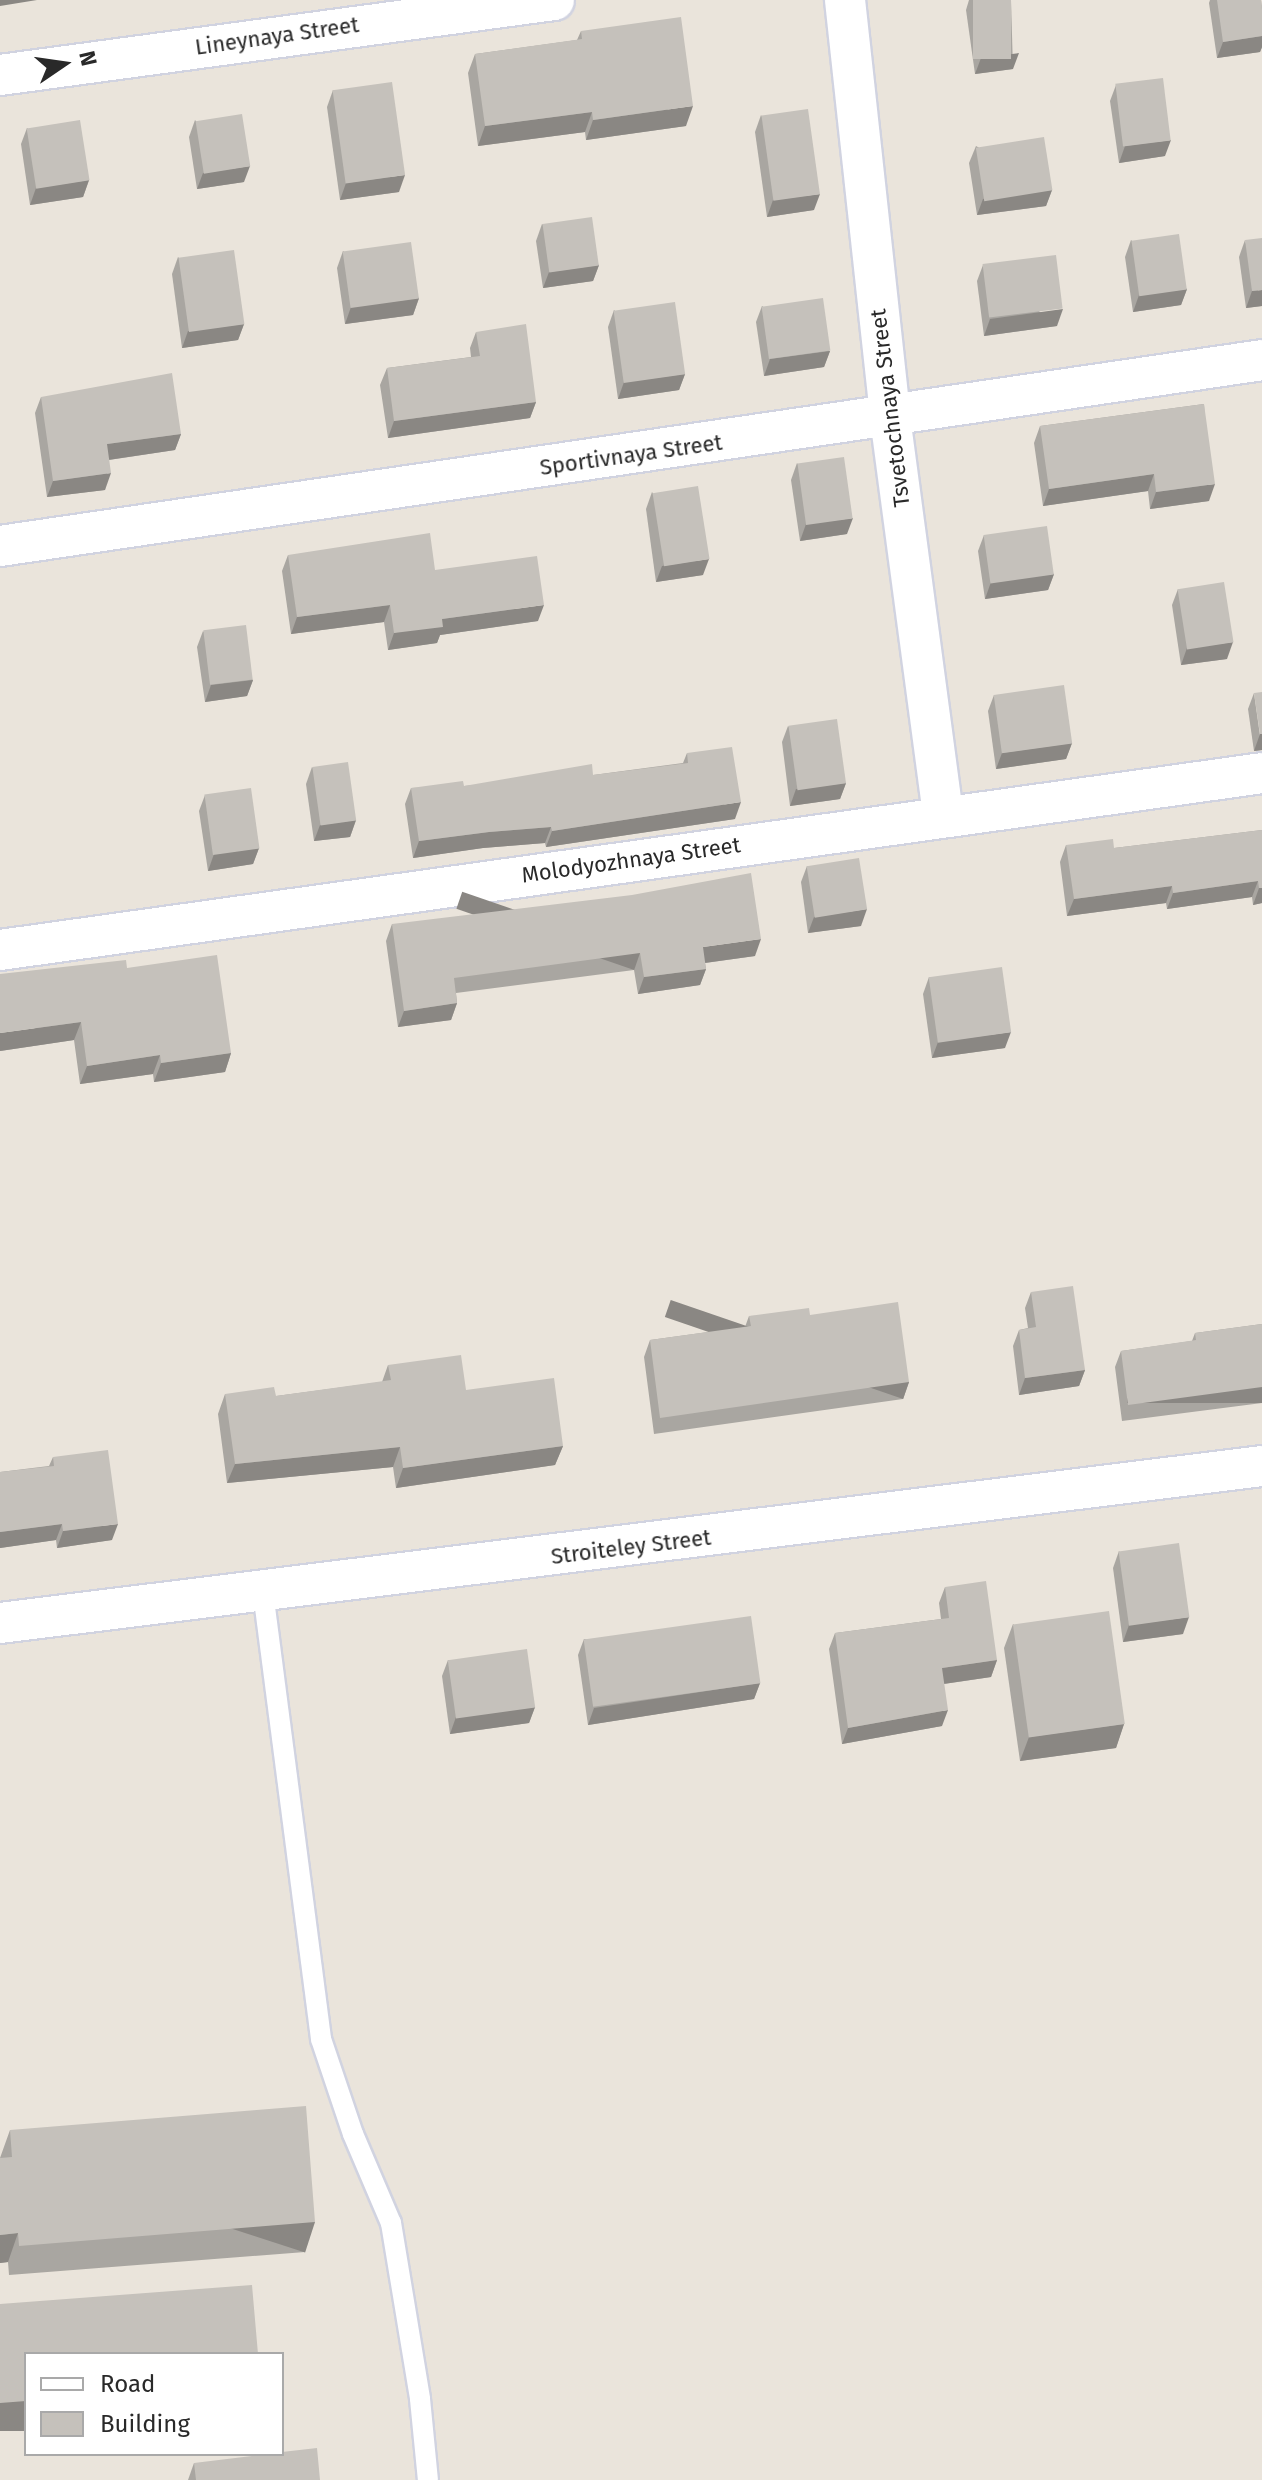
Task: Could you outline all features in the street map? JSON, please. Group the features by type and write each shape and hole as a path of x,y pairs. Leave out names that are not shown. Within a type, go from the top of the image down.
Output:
{"street":[{"name":"Lineynaya Street","path":"0,75 554,0"},
{"name":"Tsvetochnaya Street","path":"845,0 890,417 943,815"},
{"name":"Sportivnaya Street","path":"0,546 1262,360"},
{"name":"Molodyozhnaya Street","path":"0,950 943,815 1262,773"},
{"name":"Stroiteley Street","path":"0,1623 1262,1466"}],"lane":[{"path":"263,1592 321,2039 353,2134 391,2223 420,2399 428,2480"}],"building":[{"path":"973,0 1011,0 1011,59 973,59"},
{"path":"1217,0 1261,0 1262,36 1223,42"},
{"path":"681,17 693,106 593,120 592,112 485,126 475,54 582,39 581,31"},
{"path":"1163,78 1171,141 1123,146 1115,84"},
{"path":"392,82 405,175 346,183 333,90"},
{"path":"808,109 820,194 773,201 761,116"},
{"path":"242,114 250,166 204,174 196,121"},
{"path":"80,120 90,180 36,189 27,128"},
{"path":"1044,137 1052,190 984,201 976,148"},
{"path":"592,217 599,266 549,272 542,224"},
{"path":"1179,234 1187,289 1139,296 1131,241"},
{"path":"1262,238 1262,290 1252,291 1245,240"},
{"path":"411,242 419,298 351,308 343,252"},
{"path":"234,250 244,324 189,332 179,258"},
{"path":"1056,255 1063,309 989,318 983,264"},
{"path":"823,298 830,350 769,359 762,307"},
{"path":"675,302 685,374 624,383 614,311"},
{"path":"526,324 536,402 394,421 387,368 480,356 476,332"},
{"path":"172,373 181,434 107,444 111,473 53,481 41,397"},
{"path":"1204,404 1215,484 1156,492 1154,474 1049,489 1040,426"},
{"path":"844,457 853,518 806,525 797,464"},
{"path":"698,486 710,559 664,566 653,493"},
{"path":"1047,526 1054,575 990,583 984,535"},
{"path":"430,533 435,570 537,556 544,605 442,619 443,627 394,633 390,605 297,617 288,555"},
{"path":"1224,582 1234,642 1187,650 1178,589"},
{"path":"246,625 253,680 210,685 203,630"},
{"path":"1064,685 1072,743 1002,753 994,695"},
{"path":"1262,692 1262,734 1260,734 1254,693"},
{"path":"837,719 846,783 798,790 788,726"},
{"path":"732,747 741,802 552,831 551,827 419,841 411,788 463,781 464,786 592,764 593,775 688,763 687,753"},
{"path":"348,762 356,820 321,825 312,767"},
{"path":"251,788 259,848 213,855 204,795"},
{"path":"1262,830 1262,888 1259,888 1258,881 1173,893 1172,886 1074,899 1066,845 1113,839 1114,848"},
{"path":"859,858 867,909 815,918 807,866"},
{"path":"751,873 761,939 703,947 706,969 644,977 640,953 454,978 457,1003 404,1011 392,924 632,895"},
{"path":"217,955 231,1053 161,1063 160,1055 87,1066 81,1022 0,1033 0,974 126,960 127,968"},
{"path":"1002,967 1011,1032 938,1043 929,977"},
{"path":"1073,1286 1085,1370 1025,1378 1019,1330 1036,1327 1031,1292"},
{"path":"898,1302 909,1382 660,1418 650,1340 751,1326 749,1316 809,1308 810,1315"},
{"path":"1262,1324 1262,1387 1128,1405 1121,1351 1196,1340 1195,1333"},
{"path":"461,1355 466,1390 554,1378 563,1446 403,1468 400,1447 235,1464 225,1394 274,1387 276,1396 391,1380 388,1365"},
{"path":"108,1450 118,1524 63,1531 62,1524 0,1532 0,1472 54,1466 53,1457"},
{"path":"1179,1543 1189,1617 1129,1626 1119,1551"},
{"path":"986,1581 997,1660 942,1668 948,1710 848,1728 835,1633 949,1618 945,1587"},
{"path":"1109,1611 1125,1724 1029,1737 1013,1624"},
{"path":"751,1616 760,1683 593,1707 584,1640"},
{"path":"527,1649 535,1707 456,1719 448,1660"},
{"path":"306,2106 315,2222 19,2246 18,2233 0,2235 0,2158 12,2157 10,2130"},
{"path":"252,2285 258,2352 24,2352 24,2401 0,2403 0,2304"},
{"path":"317,2448 320,2480 196,2480 194,2463 252,2456 284,2456 284,2452"}]}
